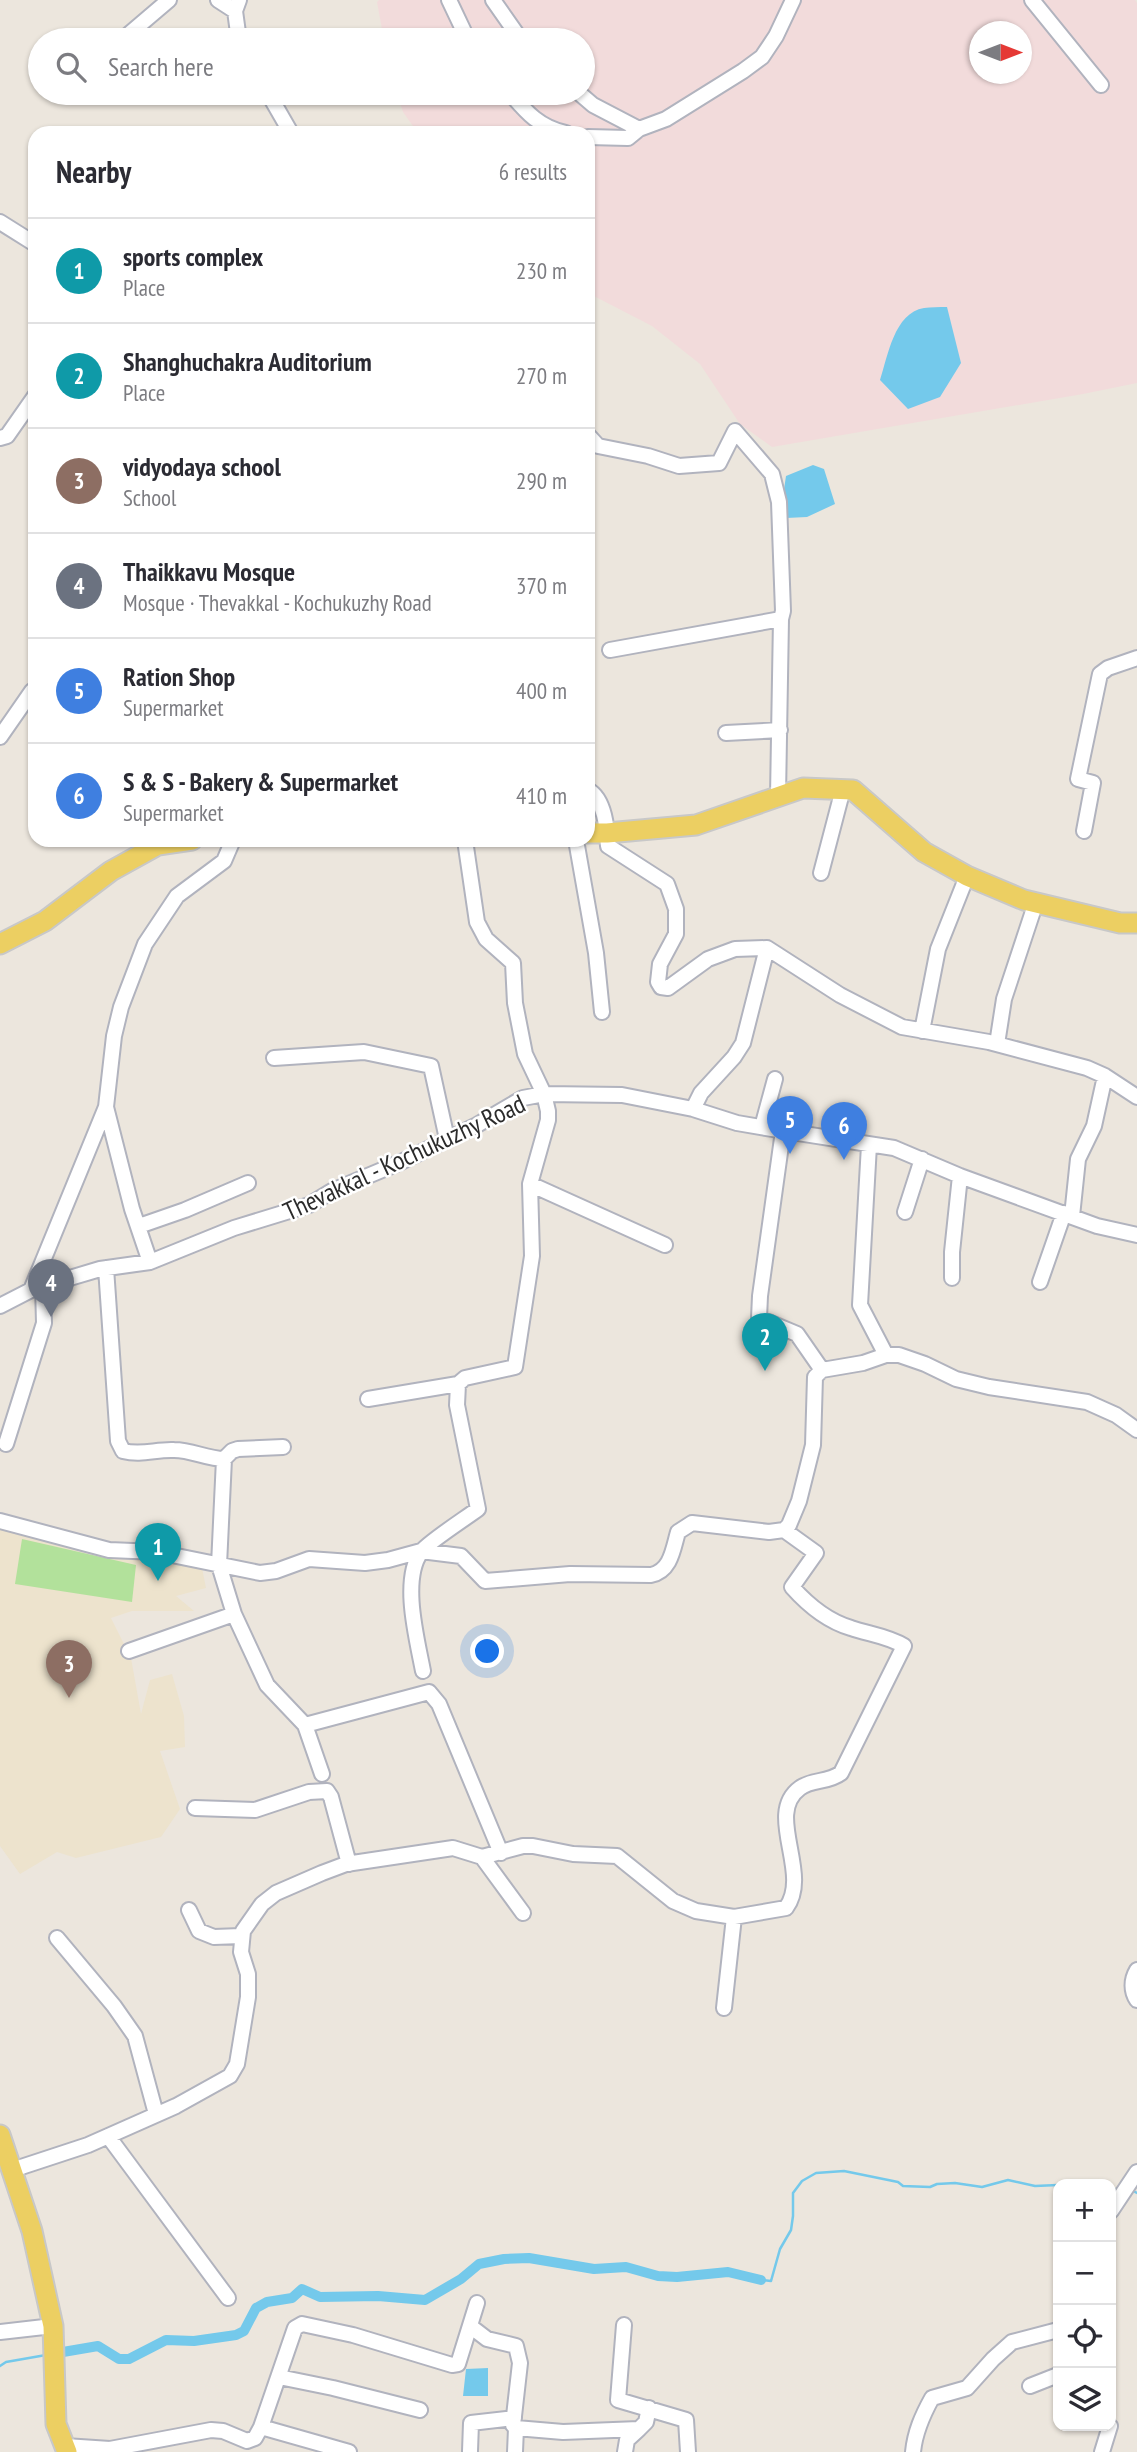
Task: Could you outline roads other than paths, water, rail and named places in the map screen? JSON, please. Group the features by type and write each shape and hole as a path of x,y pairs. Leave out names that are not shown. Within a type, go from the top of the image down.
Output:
{"main road":[{"path":"597,833 696,825 803,788 853,790 925,852 967,876 1024,900 1120,923 1137,923"},
{"path":"0,944 45,921 111,872 155,847"},
{"path":"0,2135 32,2231 53,2326 56,2424 66,2449"}],"street":[{"path":"136,28 169,0"},
{"path":"218,0 237,6 238,28"},
{"path":"449,0 462,28"},
{"path":"493,0 513,28"},
{"path":"595,137 628,138 639,129 666,119 762,57 776,36 793,0"},
{"path":"1032,0 1101,85"},
{"path":"275,105 287,126"},
{"path":"520,105 530,117 546,126"},
{"path":"592,105 639,129"},
{"path":"0,222 28,240"},
{"path":"0,438 7,436 28,406"},
{"path":"595,443 598,446 648,456 679,466 719,463 735,431 772,474 779,502 783,611 780,619 778,796"},
{"path":"610,650 780,619"},
{"path":"1084,831 1093,783 1078,779 1100,674 1108,668 1137,658"},
{"path":"0,737 28,697"},
{"path":"726,733 780,730"},
{"path":"821,873 843,789"},
{"path":"595,795 601,808 597,833 608,846 667,884 676,909 677,934 660,964 658,982 661,987 668,988 708,959 735,949 767,948 840,995 902,1027 996,1044 1087,1068 1105,1076 1137,1097"},
{"path":"6,1444 44,1323 37,1288 106,1107 114,1036 121,1007 145,944 177,896 224,862 230,847"},
{"path":"368,1399 458,1384 465,1378 515,1367 532,1256 530,1184 548,1120 544,1094 525,1054 515,1003 513,963 486,939 477,922 466,847"},
{"path":"577,847 602,1012"},
{"path":"922,1031 939,949 967,876"},
{"path":"996,1044 1004,999 1036,902"},
{"path":"693,1109 701,1093 744,1043 767,948"},
{"path":"274,1058 364,1052 431,1066 447,1139"},
{"path":"1040,1282 1068,1215 1078,1159 1094,1126 1105,1076"},
{"path":"762,1127 775,1079"},
{"name":"Thevakkal - Kochukuzhy Road","path":"0,1306 37,1288 106,1268 150,1262 234,1228 309,1205 332,1191 401,1162 477,1125 523,1098 544,1094 622,1095 693,1109 762,1127 894,1148 960,1176 1097,1226 1137,1235"},
{"path":"106,1107 132,1209 150,1262"},
{"path":"783,1131 759,1318 797,1334 822,1370"},
{"path":"869,1145 860,1305 886,1355"},
{"path":"905,1212 922,1159"},
{"path":"952,1278 960,1176"},
{"path":"139,1226 248,1183"},
{"path":"530,1184 665,1245"},
{"path":"106,1268 118,1441 123,1451 150,1454 172,1450 197,1453 211,1459 225,1459"},
{"path":"784,1530 793,1517 809,1465 813,1445 815,1377 822,1370 899,1354 956,1379 989,1387 1087,1402 1137,1430"},
{"path":"0,1521 109,1550 157,1552 260,1573 276,1571 309,1559 365,1563 421,1551 478,1509 457,1405 458,1384"},
{"path":"283,1447 238,1449 225,1459 219,1565 234,1614 267,1685 305,1725 322,1774"},
{"path":"12,2170 88,2145 176,2106 230,2076 237,2064 248,1986 248,1974 241,1952 241,1936 262,1904 276,1894 321,1873 349,1864 453,1848 482,1857 523,1846 533,1846 573,1854 617,1856 673,1901 696,1911 734,1917 786,1908 790,1902 794,1873 786,1821 792,1797 799,1788 833,1780 841,1773 904,1646 847,1628 804,1601 792,1587 816,1553 784,1530 756,1531 692,1523 678,1532 670,1559 662,1572 651,1575 570,1574 485,1581 461,1556 421,1551"},
{"path":"421,1551 413,1571 412,1614 423,1671"},
{"path":"129,1651 234,1614"},
{"path":"305,1725 429,1692 439,1704 500,1853"},
{"path":"195,1808 255,1810 309,1792 327,1791 349,1864"},
{"path":"482,1857 523,1913"},
{"path":"189,1910 199,1931 214,1937 241,1936"},
{"path":"724,2008 734,1917"},
{"path":"57,1938 114,2006 135,2036 156,2114"},
{"path":"1137,1970 1133,1980 1137,2000"},
{"path":"108,2136 228,2298"},
{"path":"1116,2204 1137,2172"},
{"path":"66,2449 110,2449 211,2430 223,2431 247,2441 255,2438 261,2427 295,2328 302,2324 353,2334 452,2365 458,2364 477,2302"},
{"path":"624,2325 618,2400 686,2420 688,2452"},
{"path":"0,2332 53,2326"},
{"path":"470,2326 487,2339 516,2346 520,2363 515,2452"},
{"path":"913,2452 922,2416 932,2398 967,2388 1012,2342 1053,2331"},
{"path":"279,2377 420,2410"},
{"path":"1031,2386 1053,2377"},
{"path":"625,2452 627,2440 646,2422 649,2408"},
{"path":"470,2451 471,2423 515,2423 563,2432 639,2429"},
{"path":"261,2427 349,2452"},
{"path":"1102,2452 1108,2431"}],"water":[{"path":"947,307 961,363 940,397 908,409 880,380 894,337 906,318 914,312 924,308"},
{"path":"813,465 824,469 835,504 807,517 786,518 783,496 786,476"},
{"path":"488,2368 488,2396 463,2396 466,2369"}],"waterway":[{"path":"761,2280 771,2281 780,2249 791,2230 793,2193 802,2181 816,2173 844,2171 898,2182 903,2186 930,2187 955,2183 982,2187 1008,2180 1035,2186 1053,2185"},
{"path":"63,2352 98,2346 119,2359 129,2359 166,2340 194,2341 236,2335 244,2331 256,2308 267,2302 292,2298 302,2289 320,2297 378,2296 425,2300 461,2279 479,2264 504,2259 529,2258 594,2269 626,2267 658,2276 728,2272 761,2280"},
{"path":"0,2366 6,2362 46,2355"}],"place":[{"name":"Ration Shop","path":"790,1154"},
{"name":"S & S - Bakery & Supermarket","path":"844,1160"},
{"name":"Thaikkavu Mosque","path":"51,1317"},
{"name":"Shanghuchakra Auditorium","path":"765,1371"},
{"name":"sports complex","path":"158,1581"},
{"name":"vidyodaya school","path":"69,1698"}]}
